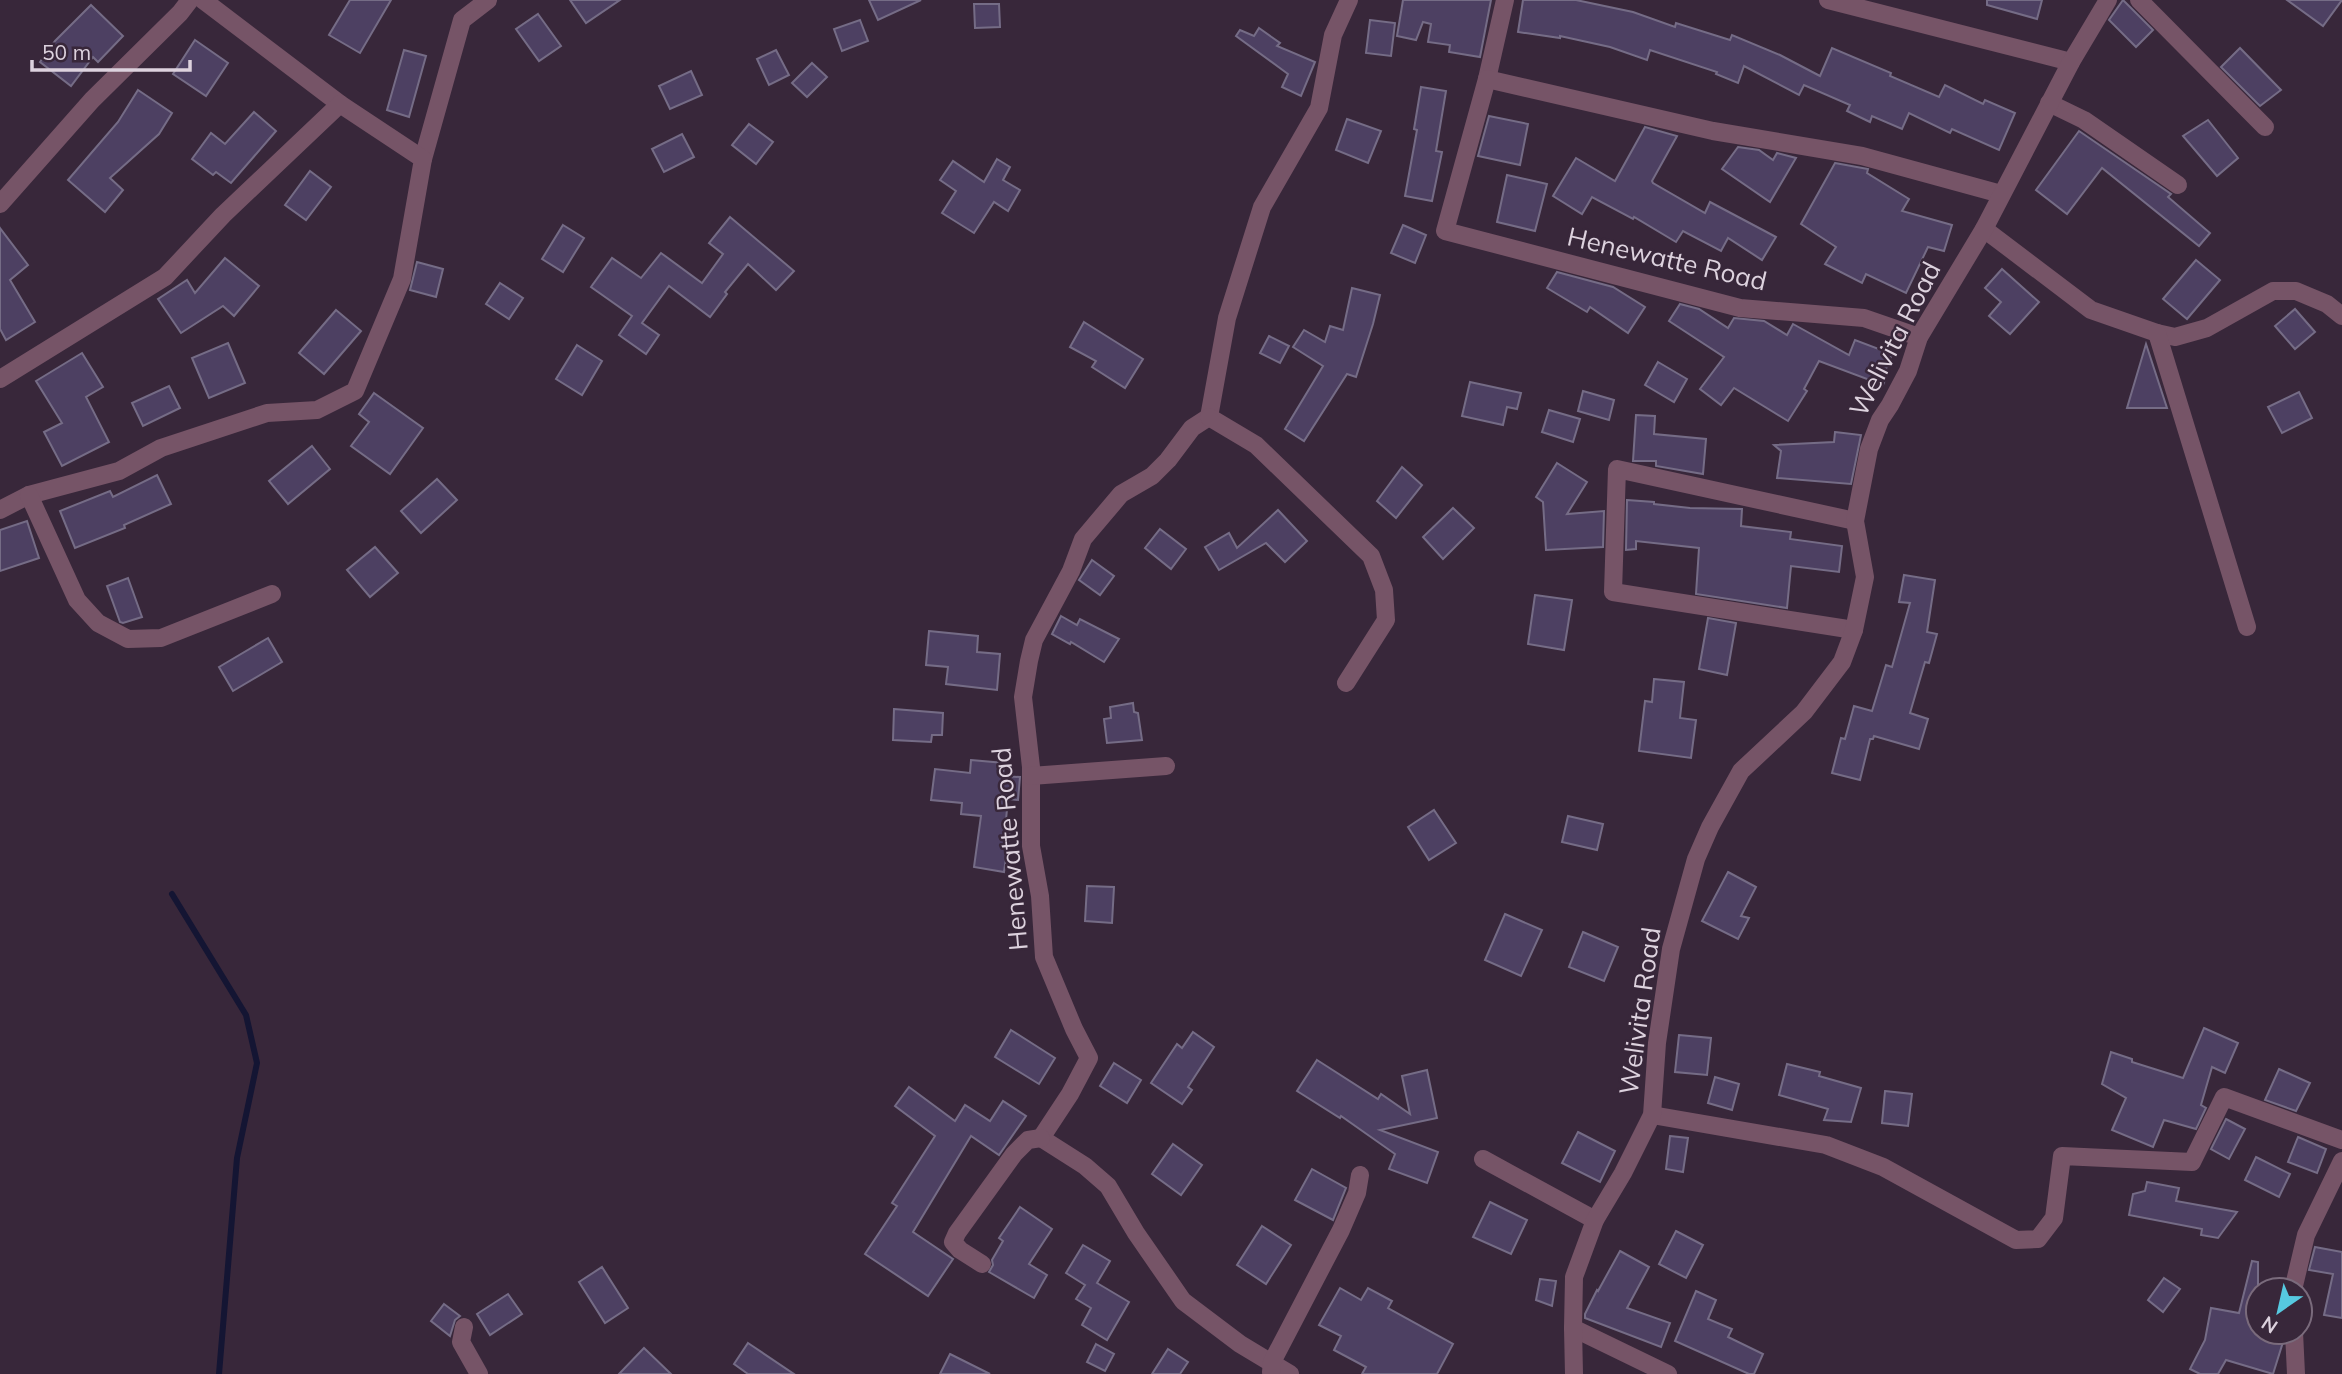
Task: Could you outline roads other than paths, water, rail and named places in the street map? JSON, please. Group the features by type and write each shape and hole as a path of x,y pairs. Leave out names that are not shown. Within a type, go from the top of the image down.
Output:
{"street":[{"path":"0,204 92,100 190,0"},
{"path":"204,0 340,104 423,159"},
{"path":"0,510 29,495 119,471 161,448 267,413 317,410 355,391 402,279 423,159 461,20 488,0"},
{"path":"1346,683 1386,620 1384,590 1371,556 1256,445 1209,417 1227,318 1262,206 1319,108 1333,35 1349,0"},
{"path":"1505,0 1487,79 1713,131 1862,156 2001,194"},
{"path":"1828,0 2071,62"},
{"name":"Welivita Road","path":"1574,1374 1574,1276 1595,1220 1623,1173 1652,1115 1657,1043 1671,949 1696,859 1710,827 1741,771 1804,712 1842,662 1854,630 1865,577 1855,521 1873,439 1880,420 1891,405 1908,371 1919,337 1984,229 2071,62 2108,0"},
{"path":"2139,0 2265,127"},
{"name":"Henewatte Road","path":"1487,79 1445,231 1740,308 1864,318 1919,337"},
{"path":"2049,103 2084,120 2178,185"},
{"path":"0,379 165,277 223,215 340,104"},
{"path":"1984,229 2091,310 2157,333 2175,337 2207,328 2273,291 2297,291 2327,304 2342,316"},
{"path":"2157,333 2247,627"},
{"name":"Henewatte Road","path":"1041,1138 1070,1094 1089,1058 1044,957 1040,896 1031,846 1031,776 1023,697 1029,661 1034,640 1071,570 1083,539 1122,495 1152,476 1192,428 1209,417"},
{"path":"1854,630 1613,592 1617,469 1855,521"},
{"path":"29,495 77,600 98,623 128,639 161,638 272,594"},
{"path":"1031,776 1166,766"},
{"path":"1652,1115 1826,1145 1882,1167 2016,1240 2038,1239 2054,1218 2062,1156 2192,1162 2224,1097 2342,1140"},
{"path":"982,1264 960,1250 953,1242 957,1233 1014,1154 1028,1140 1041,1138 1085,1166 1108,1186 1136,1233 1183,1301 1271,1368 1290,1374"},
{"path":"1483,1159 1595,1220"},
{"path":"2296,1276 2306,1235 2342,1161"},
{"path":"1271,1368 1341,1230 1357,1193 1360,1175"},
{"path":"464,1327 461,1342 479,1374"},
{"path":"1573,1328 1668,1374"},
{"path":"2295,1346 2296,1374"}],"waterway":[{"path":"172,894 246,1015 257,1063 237,1158 219,1374"}]}
